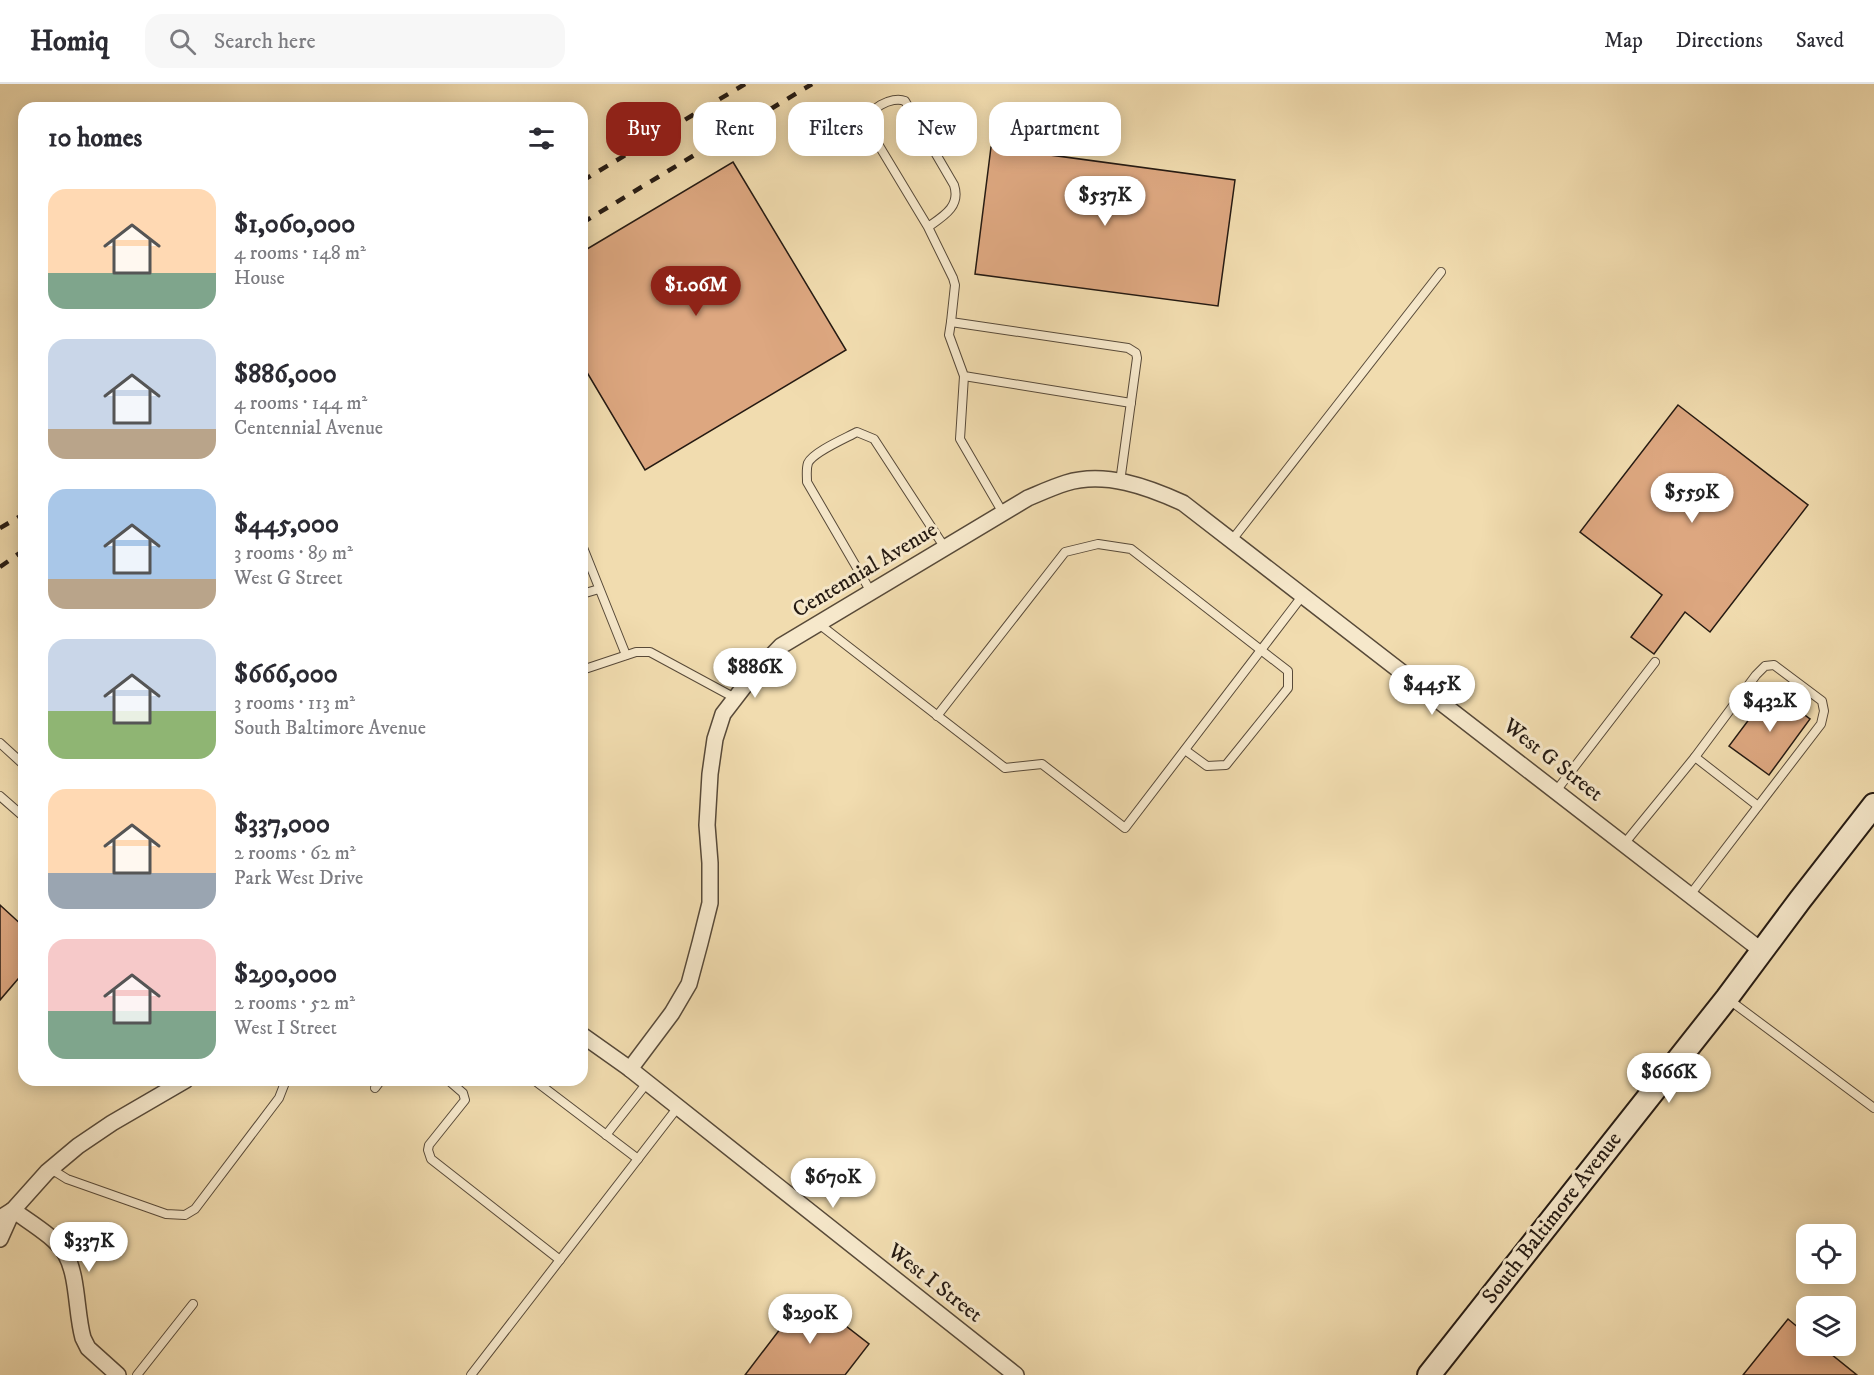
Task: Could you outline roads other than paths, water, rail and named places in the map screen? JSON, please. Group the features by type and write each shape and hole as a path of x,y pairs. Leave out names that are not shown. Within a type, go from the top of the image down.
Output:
{"street":[{"name":"West G Street","path":"1102,479 1149,488 1183,503 1762,951"},
{"name":"Centennial Avenue","path":"630,1069 672,1013 689,984 710,903 707,825 715,739 723,714 753,675 781,646 1028,498 1068,482 1102,479"},
{"name":"South Baltimore Avenue","path":"1435,1373 1874,805"},
{"name":"West I Street","path":"588,1039 630,1069 1016,1375"},
{"path":"0,1218 13,1210 51,1169 78,1146 112,1123 176,1086"},
{"path":"0,1239 13,1210"},
{"path":"13,1210 56,1242 66,1254 72,1269 83,1338 88,1348 118,1375"}],"lane":[{"path":"928,227 951,210 957,193 954,184 905,101 892,98 869,114 866,124 928,227 953,278 955,285 949,335 964,376 960,440 1003,513"},
{"path":"1232,540 1441,272"},
{"path":"951,322 1128,348 1136,353 1120,482"},
{"path":"964,376 1131,403"},
{"path":"871,592 807,482 806,472 809,461 815,455 857,432 874,439 945,548"},
{"path":"938,716 1065,552 1098,543 1131,549 1288,671 1288,688 1226,765 1207,766 1185,750"},
{"path":"588,561 626,655"},
{"path":"588,592 599,589"},
{"path":"819,624 1005,768 1042,764 1125,828 1303,595"},
{"path":"588,667 636,652 650,652 735,698"},
{"path":"1556,791 1655,662"},
{"path":"1624,844 1765,666 1774,665 1822,701 1824,711 1821,724 1690,895"},
{"path":"0,743 18,760"},
{"path":"1695,757 1758,807"},
{"path":"0,796 18,812"},
{"path":"1727,998 1874,1108"},
{"path":"606,1135 647,1083"},
{"path":"51,1169 67,1179 166,1215 185,1215 195,1209 279,1098 284,1086"},
{"path":"454,1086 463,1094 465,1100 429,1145 431,1159 560,1260"},
{"path":"542,1086 638,1159"},
{"path":"471,1375 678,1107"},
{"path":"137,1375 193,1304"}],"railway":[{"path":"588,177 745,84"},
{"path":"588,219 812,84"},
{"path":"0,528 18,518"},
{"path":"0,567 18,554"}]}
